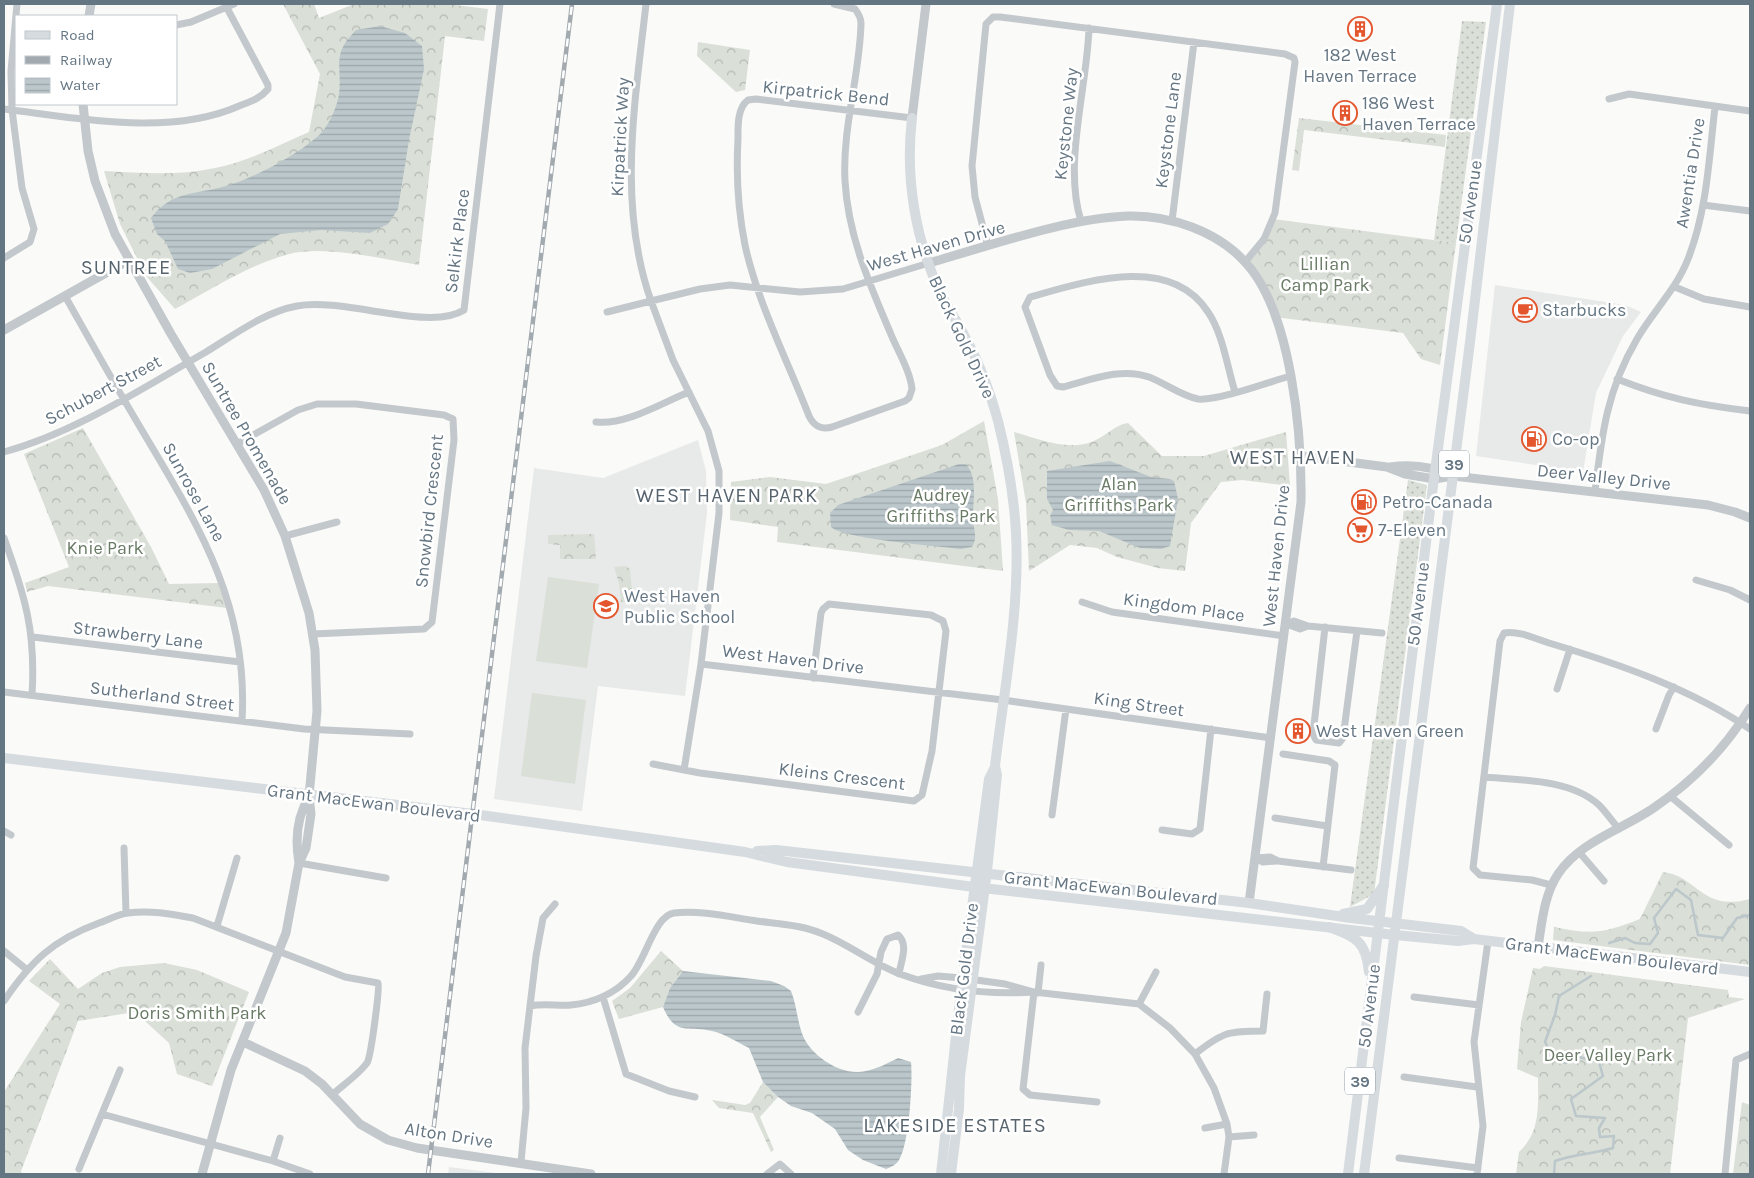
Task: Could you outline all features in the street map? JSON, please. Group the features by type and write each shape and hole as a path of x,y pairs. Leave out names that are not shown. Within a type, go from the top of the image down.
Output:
{"main road":[{"name":"50 Avenue","path":"1348,1174 1435,468 1497,4"},
{"name":"50 Avenue","path":"1364,1174 1453,476 1510,4"},
{"name":"Black Gold Drive","path":"912,118 909,152 910,188 929,264 940,292 972,349 988,386 1007,464 1016,533 1016,572 1003,700 995,766 989,779 982,873 941,1174"},
{"name":"Grant MacEwan Boulevard","path":"4,758 309,796 473,814 745,852 787,862 979,888 1395,935 1458,941 1474,938 1750,972"},
{"name":"Grant MacEwan Boulevard","path":"745,852 776,850 1249,903 1380,922 1461,930 1474,938"},
{"path":"1332,914 1354,913 1367,909 1384,885"},
{"path":"1329,927 1352,935 1364,948 1371,988"},
{"name":"Black Gold Drive","path":"951,1174 966,990"}],"street":[{"path":"178,25 191,22 234,4"},
{"name":"Selkirk Place","path":"188,362 264,318 297,306 328,304 432,318 454,316 464,310 500,4"},
{"name":"Kirpatrick Way","path":"646,4 632,121 630,183 635,244 651,301"},
{"path":"757,286 811,420 818,427 826,428 899,404 905,401 911,394 909,378 860,259 846,200 844,168 860,18 851,6 834,4"},
{"path":"912,118 926,4"},
{"path":"4,109 83,119 164,124 188,122 219,115 263,96 268,89 268,84 227,8"},
{"path":"988,246 975,197 972,166 986,24 993,17 1285,54 1294,58 1296,62 1275,213 1264,239 1245,262"},
{"path":"4,258 30,242 34,229 22,188 12,110 12,64 15,28"},
{"name":"Keystone Way","path":"1081,221 1075,202 1073,175 1089,28"},
{"name":"Keystone Lane","path":"1172,221 1194,42"},
{"path":"1609,99 1629,94 1750,111"},
{"name":"Kirpatrick Bend","path":"757,286 745,245 737,185 738,132 742,105 748,100 756,99 912,118"},
{"name":"Suntree Promenade","path":"83,105 83,119 95,180 115,234 128,260 264,490 285,536 309,613 313,634 316,730 309,796 300,812 296,846 299,863 290,918 280,951 224,1091 202,1174"},
{"name":"Awentia Drive","path":"1595,491 1605,413 1617,379 1637,338 1675,286 1692,248 1703,205 1716,107"},
{"path":"1703,205 1750,211"},
{"name":"West Haven Drive","path":"1003,700 938,694 701,664 719,513 720,485 717,459 708,431 670,354 651,301 716,286 757,286 814,292 844,289 988,246 1081,221 1128,216 1172,221 1211,236 1245,262 1260,282 1269,300 1283,343 1302,456 1301,502 1249,903"},
{"path":"4,330 128,260"},
{"path":"1235,392 1210,313 1198,298 1183,287 1154,279 1118,277 1074,285 1030,297 1026,301 1025,307 1050,375 1058,386 1063,388 1103,376 1128,373 1149,377 1199,399 1235,392 1290,376"},
{"path":"1675,286 1704,299 1750,307"},
{"name":"Sunrose Lane","path":"65,296 207,545 232,610 243,690 242,721"},
{"path":"607,312 651,301"},
{"name":"Schubert Street","path":"4,452 65,430 188,362"},
{"path":"1617,379 1664,397 1750,412"},
{"path":"596,422 606,423 622,420 689,392"},
{"name":"Snowbird Crescent","path":"237,444 298,410 317,404 356,404 444,415 453,419 454,440 432,622 424,629 313,634"},
{"path":"1302,456 1387,467 1405,465 1435,468 1453,476"},
{"path":"1387,467 1405,474 1434,479 1453,476"},
{"name":"Deer Valley Drive","path":"1453,476 1595,491 1722,508 1750,518"},
{"path":"285,536 337,522"},
{"path":"4,538 23,590 33,637 32,695"},
{"path":"1696,580 1730,590 1750,600"},
{"name":"Kingdom Place","path":"1082,602 1112,612 1284,636"},
{"path":"813,678 821,614 823,609 829,604 931,614 940,617 946,624 938,694"},
{"path":"1286,624 1300,629 1308,626 1382,633"},
{"path":"1325,627 1313,734 1316,740 1339,743 1343,738 1357,631"},
{"path":"1551,885 1532,880 1480,874 1473,868 1504,633 1512,632 1629,668 1674,687 1750,728"},
{"name":"Strawberry Lane","path":"33,637 240,662"},
{"path":"1556,689 1570,649"},
{"path":"684,770 701,664"},
{"path":"1656,729 1674,687"},
{"name":"Sutherland Street","path":"4,692 316,730 410,734"},
{"name":"Kleins Crescent","path":"652,764 914,801 922,795 925,783 938,694"},
{"name":"King Street","path":"1003,700 1271,738"},
{"path":"1538,947 1551,885 1565,865 1580,852 1670,796 1706,764 1741,722 1750,708"},
{"path":"1052,815 1066,709"},
{"path":"1162,830 1192,834 1200,829 1211,729"},
{"path":"1283,754 1330,761 1334,765 1323,867"},
{"path":"1484,777 1569,788 1598,805 1619,829"},
{"path":"1670,796 1729,845"},
{"path":"1275,818 1327,826"},
{"path":"124,848 126,913"},
{"path":"1580,852 1604,881"},
{"path":"217,926 237,858"},
{"path":"1255,858 1263,862 1278,861 1351,870"},
{"path":"299,863 386,878"},
{"path":"521,1162 526,1108 525,1054 540,928 543,918 555,904"},
{"path":"4,1001 26,969 54,944 77,931 126,913 169,913 217,926 345,977 378,983 380,986 369,1058 332,1095"},
{"path":"530,1006 540,1004 570,1005 603,997 622,985 637,970 661,921 673,913 716,915 800,927 822,933 899,974 966,990 1003,994 1036,992"},
{"path":"858,1012 879,965 881,952 887,939 898,935 902,938 904,946 899,974"},
{"path":"1399,1158 1478,1171 1483,1126 1477,1087 1474,1042 1488,940"},
{"path":"4,951 26,969"},
{"path":"1041,965 1023,1089 1030,1095 1097,1102"},
{"path":"1139,1004 1156,972"},
{"path":"921,979 938,976 968,979 1005,984 1036,992 1139,1004 1170,1028 1195,1054 1214,1088 1228,1124 1229,1137 1224,1174"},
{"path":"1195,1054 1218,1036 1240,1031 1263,1031 1267,994"},
{"path":"603,997 626,1074 669,1091 695,1097"},
{"path":"1414,997 1479,1005"},
{"name":"Alton Drive","path":"243,1042 305,1070 360,1124 388,1140 418,1148 591,1174"},
{"path":"1726,1174 1736,1060 1750,1054"},
{"path":"79,1169 120,1070"},
{"path":"1404,1077 1477,1087"},
{"path":"102,1114 209,1145 273,1161 310,1174"},
{"path":"1206,1128 1228,1124"},
{"path":"1229,1137 1254,1135"},
{"path":"273,1161 280,1138"},
{"path":"767,1174 780,1164 791,1174"}],"shaded area":[{"path":"1495,285 1625,305 1641,312 1623,336 1596,393 1583,472 1476,456"},
{"name":"West Haven Public School","path":"698,440 706,471 707,513 685,696 598,686 582,811 494,799 534,468 603,478"},
{"path":"449,1167 504,1174 448,1174"}],"green space":[{"path":"283,4 314,4 319,18 354,4 447,4 488,9 484,41 445,36 419,265 337,252 320,251 289,254 259,264 175,309 146,276 120,224 104,171 173,173 201,171 251,157 309,132 320,74"},
{"path":"1462,21 1486,22 1456,243 1434,240"},
{"path":"698,42 750,50 745,90 736,92 697,56"},
{"path":"1299,118 1446,135 1445,147 1304,130 1299,171 1292,170"},
{"name":"Lillian Camp Park","path":"1273,219 1456,243 1440,365 1421,359 1403,333 1274,317 1245,262"},
{"name":"Audrey Griffiths Park","path":"984,421 998,499 1003,571 777,542 778,527 730,520 731,482 770,477 826,484 942,445"},
{"name":"Alan Griffiths Park","path":"1128,423 1162,456 1204,456 1286,432 1290,486 1242,480 1221,482 1191,523 1185,571 1158,568 1117,557 1097,548 1070,545 1029,571 1026,503 1014,432 1044,441 1074,445 1094,441 1119,426"},
{"name":"Knie Park","path":"83,428 151,547 169,584 219,583 227,608 48,586 27,592 25,583 69,567 24,454"},
{"path":"1408,480 1427,485 1374,894 1350,907"},
{"path":"594,534 596,559 560,559 560,545 548,544 548,535"},
{"path":"626,566 630,569 633,602 621,602 619,583 614,567"},
{"path":"548,577 599,584 587,668 536,661"},
{"path":"532,693 586,700 575,784 521,776"},
{"path":"1663,872 1675,875 1701,892 1721,901 1734,902 1750,899 1750,965 1553,940 1554,927 1588,932 1607,930 1640,919"},
{"path":"661,951 683,971 670,988 663,1007 619,1019 612,1001 630,988"},
{"name":"Doris Smith Park","path":"50,959 78,989 102,973 120,967 164,963 197,970 249,992 212,1086 177,1074 169,1043 135,1012 78,1021 21,1171 22,1174 4,1174 4,1092 60,1004 29,981"},
{"name":"Deer Valley Park","path":"1544,966 1728,990 1729,997 1745,999 1688,1018 1670,1174 1516,1174 1519,1152 1526,1144 1535,1127 1538,1098 1538,1078 1517,1069 1521,1022 1533,968 1540,969"},
{"path":"763,1082 778,1097 760,1117 774,1150 771,1152 753,1113 719,1108 712,1100 745,1105 750,1103"},
{"path":"1742,1102 1750,1105 1750,1174 1733,1174"}],"water":[{"path":"380,26 405,33 422,46 424,69 409,140 398,209 388,224 370,233 321,230 280,234 212,269 190,273 178,269 165,241 157,234 151,218 167,202 185,195 215,189 249,178 286,159 317,137 328,123 336,105 340,88 339,63 341,51 345,43 356,30"},
{"path":"1110,461 1151,477 1174,481 1178,499 1170,546 1161,549 1140,548 1099,531 1069,530 1052,525 1050,516 1053,510 1047,499 1047,471"},
{"path":"959,464 966,464 970,470 973,482 975,539 972,547 961,549 892,541 853,535 831,527 830,513 838,505"},
{"path":"683,971 771,981 784,986 791,991 801,1030 807,1044 821,1058 838,1068 857,1072 874,1069 898,1058 911,1062 911,1097 908,1127 898,1162 886,1169 863,1160 848,1150 835,1129 812,1113 791,1106 778,1097 763,1082 749,1048 717,1032 683,1028 673,1023 663,1007 670,988"}],"waterway":[{"path":"1609,943 1625,938 1635,943 1650,944 1658,933 1654,918 1676,889 1691,900 1698,935 1723,938 1737,918 1750,915"},
{"path":"1554,1174 1555,1161 1613,1148 1614,1136 1600,1137 1599,1128 1605,1118 1576,1116 1571,1099 1603,1076 1599,1062 1579,1057 1565,1063 1553,1057 1545,1042 1555,1015 1559,996 1591,976"}],"railway":[{"path":"428,1174 572,4"}],"place":[{"name":"182 West Haven Terrace","path":"1360,29"},
{"name":"186 West Haven Terrace","path":"1345,113"},
{"name":"Starbucks","path":"1525,310"},
{"name":"Co-op","path":"1534,439"},
{"name":"Petro-Canada","path":"1364,502"},
{"name":"7-Eleven","path":"1360,530"},
{"name":"West Haven Public School","path":"606,606"},
{"name":"West Haven Green","path":"1298,731"}],"district":[{"name":"SUNTREE","path":"126,267"},
{"name":"WEST HAVEN","path":"1293,457"},
{"name":"WEST HAVEN PARK","path":"727,495"},
{"name":"LAKESIDE ESTATES","path":"955,1125"}]}
